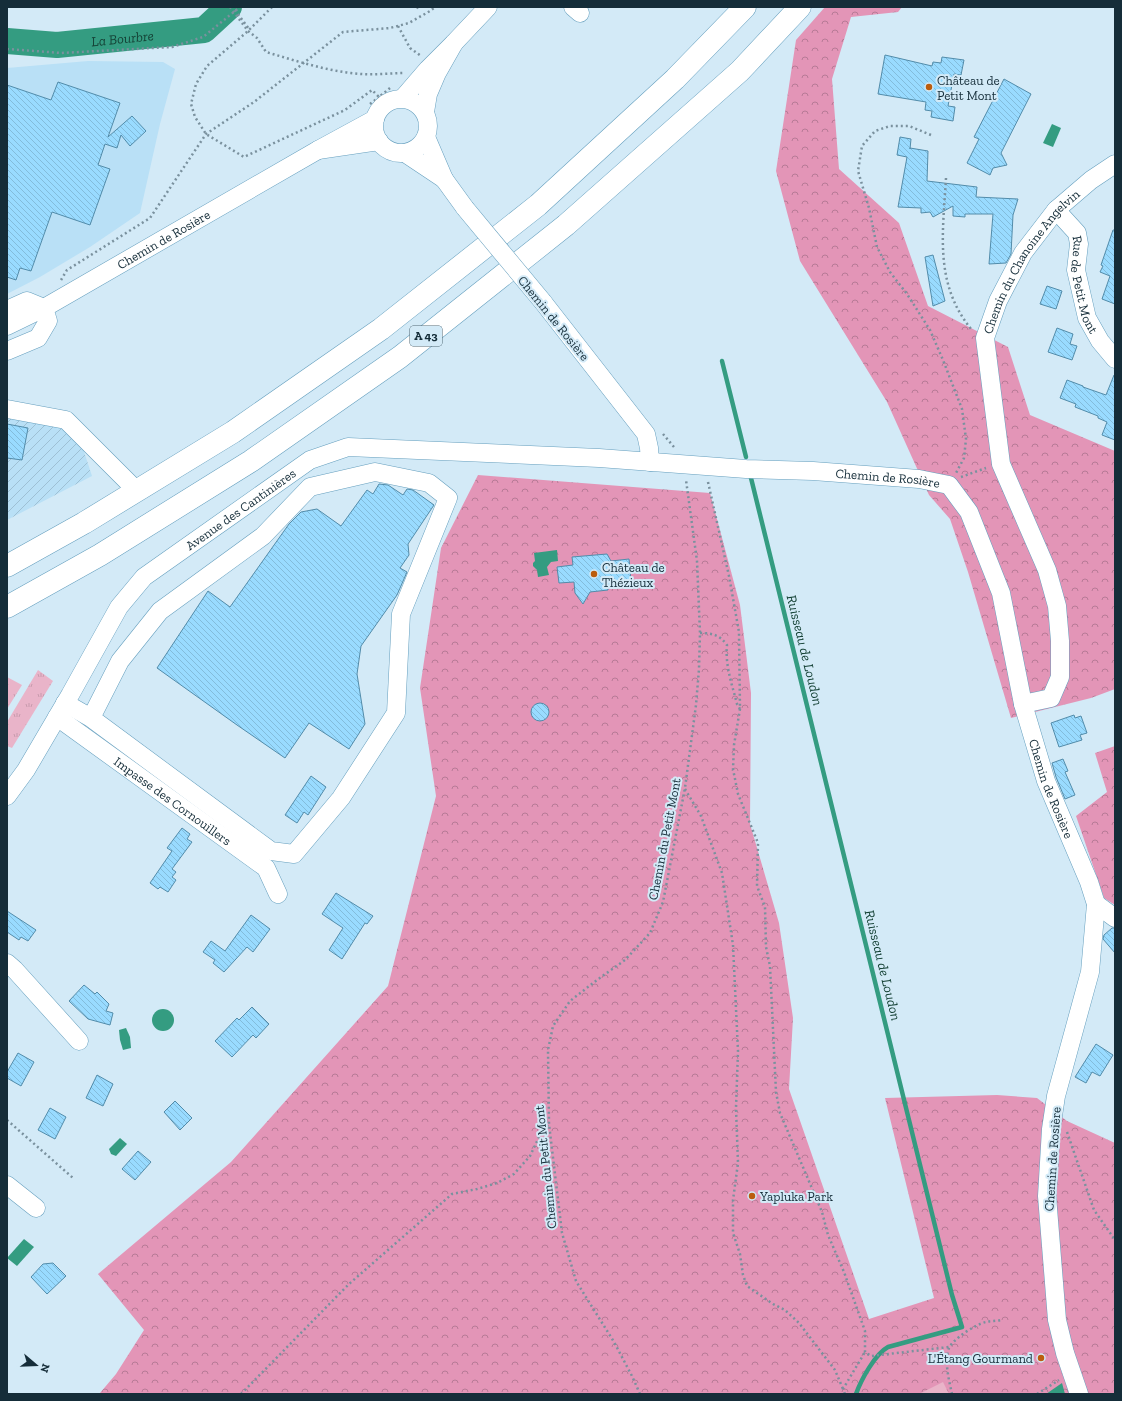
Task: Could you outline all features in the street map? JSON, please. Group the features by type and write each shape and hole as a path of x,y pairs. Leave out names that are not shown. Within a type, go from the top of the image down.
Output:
{"highway":[{"name":"A 43","path":"7,566 84,523 234,432 381,329 538,205 674,79 745,7"},
{"name":"A 43","path":"7,607 100,555 251,462 400,356 566,225 740,71 800,7"}],"street":[{"path":"397,93 420,105 428,120 426,137 414,150 405,153 390,151 379,141 374,127 378,112 388,101 396,99 397,93 428,69 454,44 488,7"},
{"path":"425,112 428,94 437,73 454,44"},
{"name":"Chemin de Rosière","path":"7,326 44,308 318,150 375,119"},
{"name":"Chemin de Rosière","path":"426,137 444,179 465,208 543,302 646,434 650,462"},
{"name":"Chemin de Rosière","path":"318,150 379,141"},
{"name":"Chemin de Rosière","path":"405,153 444,179"},
{"name":"Chemin du Chanoine Angelvin","path":"1023,704 1051,698 1060,677 1060,641 1057,606 1048,570 1001,464 985,338 998,301 1022,253 1056,210 1091,180 1115,164"},
{"name":"Rue de Petit Mont","path":"1056,210 1077,233 1079,244 1076,270 1088,318 1100,341 1115,359"},
{"path":"7,310 27,301 44,308 48,321 38,338 7,351"},
{"path":"7,409 66,420 137,491"},
{"name":"Avenue des Cantinières","path":"7,796 26,770 119,607 144,578 310,460 348,447 599,458"},
{"name":"Chemin de Rosière","path":"599,458 746,469 813,471 919,479 949,485 969,512 1001,593 1023,704 1046,781 1089,882 1096,904 1090,972 1056,1096 1051,1129 1047,1196 1057,1320 1079,1394"},
{"path":"61,710 91,718 270,851 294,854 341,798 396,713 401,614 448,498 429,483 375,472 310,487 263,536 160,611 120,661 91,718"},
{"name":"Impasse des Cornouillers","path":"61,710 266,868 278,894"},
{"path":"1096,904 1115,918"},
{"path":"7,963 79,1041"},
{"path":"7,1185 36,1208"}],"path":[{"path":"230,7 248,30 257,38 266,52 304,63 362,74 408,72 402,77"},
{"path":"7,48 61,53 172,47 204,36 240,7"},
{"path":"272,7 207,66 196,84 191,104 195,117 206,134 244,157 345,110 372,90 380,97 397,93"},
{"path":"417,7 420,11"},
{"path":"60,282 67,270 150,218 206,134 254,102 343,32 398,26 409,23 435,7"},
{"path":"236,10 248,30"},
{"path":"398,26 410,48 423,57 418,62"},
{"path":"931,135 909,126 890,126 875,131 862,146 858,171 869,208 877,247 890,272 907,294 930,330 962,409 966,438 964,458 949,485"},
{"path":"946,178 942,250 948,286 963,320 986,349"},
{"name":"Chemin du Petit Mont","path":"640,1394 614,1342 576,1281 562,1233 549,1124 548,1050 553,1026 570,1001 625,960 650,933 663,902 685,788 696,705 700,633 697,561 686,485 686,464"},
{"path":"949,485 963,475 1001,464"},
{"path":"705,466 729,576 739,632 740,709 734,745 733,769 738,794 758,843 757,886 765,908 766,947 770,966 776,1092 780,1113 822,1212 828,1235 844,1272 865,1331 865,1352 843,1389"},
{"path":"700,633 713,634 724,640 728,646 726,654 728,671 737,704 740,709"},
{"path":"685,788 701,816 722,873 733,945 738,1051 736,1108 738,1163 734,1200 734,1233 740,1254 743,1275 747,1286 773,1304 785,1310 799,1323 835,1370 845,1394"},
{"path":"7,1120 73,1178"},
{"path":"241,1394 348,1284 452,1194 478,1189 497,1183 514,1174 530,1156 541,1133 549,1124"},
{"path":"1068,1132 1094,1210 1115,1240"},
{"path":"952,1394 947,1360 949,1347 976,1325 1001,1320"},
{"path":"865,1352 871,1356 949,1347"},
{"path":"1037,1394 1072,1373"}],"shaded area":[{"path":"88,61 163,62 175,69 160,124 140,213 90,247 40,277 7,294 7,68"},
{"path":"1052,124 1061,128 1053,147 1043,143"},
{"path":"7,405 72,415 92,476 7,520"},
{"path":"557,550 558,561 551,562 547,567 549,575 538,577 537,570 533,566 535,561 534,553"},
{"path":"163,1009 171,1012 174,1020 171,1028 163,1031 155,1028 152,1020 155,1012"},
{"path":"126,1028 130,1037 131,1048 123,1050 119,1030"},
{"path":"120,1138 127,1144 116,1156 111,1154 109,1149"},
{"path":"24,1239 34,1247 17,1266 7,1258"},
{"path":"1062,1383 1065,1394 1046,1394"}],"green space":[{"path":"825,7 902,7 898,12 851,17 832,79 839,169 899,223 928,306 1008,347 1030,415 1115,451 1115,689 1091,698 1011,718 968,572 950,519 929,495 887,402 800,261 776,171 796,40"},
{"path":"478,475 710,493 740,605 751,693 750,824 779,923 793,1018 789,1089 869,1319 934,1298 885,1098 997,1095 1037,1098 1067,1121 1115,1143 1115,1394 100,1393 116,1374 144,1330 98,1274 231,1162 388,986 436,796 420,688 441,548"},
{"path":"38,670 53,681 12,748 7,746 7,722"},
{"path":"7,677 22,685 7,709"},
{"path":"1115,746 1115,905 1104,898 1076,816 1107,792 1095,753"},
{"path":"943,1382 949,1394 919,1394"}],"building":[{"name":"Château de Petit Mont","path":"885,55 932,66 933,62 941,63 942,57 964,60 961,75 954,74 948,106 955,107 953,121 931,117 932,111 925,110 926,102 878,94"},
{"path":"1004,79 1031,94 1001,153 1007,165 993,168 990,175 967,163 979,139 974,137"},
{"path":"58,82 120,103 108,137 132,116 146,131 130,146 121,135 117,148 105,144 98,165 110,169 90,225 52,212 31,271 20,268 16,280 7,277 7,85 51,100"},
{"path":"900,137 911,139 910,148 928,151 927,181 977,187 976,197 1018,199 1013,215 1011,254 1006,263 989,264 993,214 965,214 965,217 953,216 953,206 933,217 930,212 921,213 921,208 898,207 907,157 897,155"},
{"path":"1113,230 1115,230 1115,304 1102,299 1110,276 1100,272"},
{"path":"933,255 945,301 933,306 925,257"},
{"path":"1047,286 1062,291 1056,309 1040,304"},
{"path":"1057,328 1073,334 1070,344 1077,346 1072,360 1048,352"},
{"path":"1114,375 1115,440 1102,435 1107,422 1098,418 1098,416 1075,407 1076,404 1060,398 1067,380 1106,395"},
{"path":"7,424 28,428 22,460 7,458"},
{"path":"379,484 388,485 403,495 407,489 413,490 434,505 408,544 409,555 400,568 407,572 397,595 361,646 357,674 365,724 349,749 309,723 285,758 157,668 208,591 230,607 289,524 301,512 317,509 341,526 367,490 373,494"},
{"name":"Château de Thézieux","path":"607,554 611,561 629,559 631,581 612,583 612,586 608,587 608,590 590,592 583,604 575,593 574,582 559,583 557,567 573,565 572,557"},
{"path":"540,703 546,706 549,712 546,718 540,721 534,718 531,712 534,706"},
{"path":"1074,715 1075,718 1081,716 1087,733 1080,735 1082,740 1059,747 1051,723"},
{"path":"1063,759 1068,771 1065,772 1075,795 1065,799 1052,763"},
{"path":"311,776 326,787 308,815 304,812 297,823 285,815"},
{"path":"182,828 190,834 187,839 192,842 172,869 176,872 172,877 176,880 168,892 160,887 158,889 150,883 172,851 167,848"},
{"path":"336,893 373,916 367,924 365,923 342,959 329,950 343,928 322,914"},
{"path":"7,911 36,930 28,941 21,937 19,940 7,932"},
{"path":"251,915 270,929 253,952 247,947 224,972 213,963 215,960 203,952 211,941 225,951"},
{"path":"1112,928 1115,928 1115,953 1103,939 1104,935"},
{"path":"84,985 95,994 97,992 109,1004 106,1011 113,1013 110,1025 88,1019 69,1001"},
{"path":"252,1007 269,1024 256,1038 253,1035 232,1057 215,1041 237,1018 239,1020"},
{"path":"1096,1044 1113,1055 1100,1076 1092,1072 1086,1083 1075,1077"},
{"path":"18,1053 34,1062 21,1086 7,1078 7,1072"},
{"path":"97,1075 113,1084 103,1106 86,1098"},
{"path":"175,1101 192,1118 180,1130 164,1112"},
{"path":"50,1108 66,1117 55,1139 38,1130"},
{"path":"138,1151 151,1162 135,1180 122,1169"},
{"path":"53,1263 66,1276 47,1294 31,1277 43,1264"}],"waterway":[{"name":"La Bourbre","path":"7,41 57,45 204,30 229,7"},
{"name":"Ruisseau de Loudon","path":"722,361 746,457"},
{"name":"Ruisseau de Loudon","path":"751,478 952,1295 962,1327 888,1347 883,1350 873,1361 856,1394"}],"place":[{"name":"Château de Petit Mont","path":"929,87"},
{"name":"Château de Thézieux","path":"594,574"},
{"name":"Yapluka Park","path":"752,1196"},
{"name":"L'Étang Gourmand","path":"1041,1358"}]}
